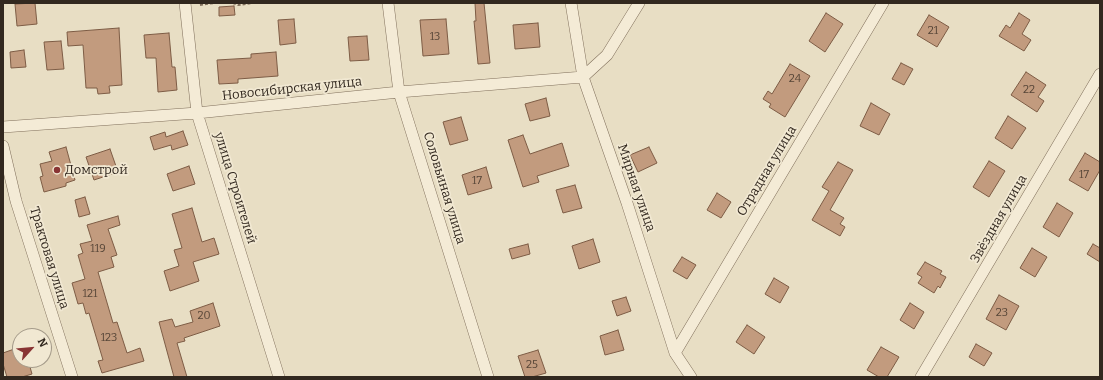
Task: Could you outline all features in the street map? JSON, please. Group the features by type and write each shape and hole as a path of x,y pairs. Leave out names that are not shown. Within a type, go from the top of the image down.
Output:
{"street":[{"name":"улица Строителей","path":"185,3 197,113 279,377"},
{"name":"Соловьиная улица","path":"388,3 400,92 488,377"},
{"name":"Мирная улица","path":"571,3 583,77 627,203 675,353 691,377"},
{"path":"583,77 607,55 639,3"},
{"name":"Отрадная улица","path":"675,353 883,3"},
{"name":"Звёздная улица","path":"921,377 1100,74"},
{"name":"Новосибирская улица","path":"3,127 197,113 400,92 583,77"},
{"name":"Трактовая улица","path":"3,146 16,201 72,377"}],"path":[{"path":"200,5 214,3"},
{"path":"233,3 238,5 253,3"}],"building":[{"path":"35,3 37,24 17,26 15,4"},
{"path":"475,3 484,3 490,63 478,64 474,21 476,21"},
{"path":"234,6 235,15 219,16 219,7"},
{"path":"826,13 843,24 825,52 809,41"},
{"path":"1019,13 1030,20 1022,34 1031,40 1024,51 999,36 1006,25 1010,28"},
{"path":"929,15 949,27 937,47 917,35"},
{"path":"294,19 296,43 280,45 278,20"},
{"path":"446,19 449,54 423,56 420,20"},
{"path":"538,23 540,47 515,49 513,25"},
{"path":"119,28 122,85 109,86 110,93 98,94 97,88 86,88 83,45 68,46 67,32"},
{"path":"169,33 172,67 175,67 177,90 158,92 156,58 146,58 144,35"},
{"path":"367,36 369,60 350,61 348,37"},
{"path":"61,41 64,69 47,70 44,42"},
{"path":"24,50 26,67 11,68 10,52"},
{"path":"276,52 278,76 238,79 238,83 219,84 217,60 251,58 251,54"},
{"path":"901,63 913,69 904,85 892,79"},
{"path":"790,64 810,76 785,117 769,107 771,104 763,99 768,91 772,94"},
{"path":"1026,72 1046,85 1038,97 1044,101 1037,112 1011,95"},
{"path":"546,98 550,116 530,121 525,104"},
{"path":"871,103 890,114 879,135 860,126"},
{"path":"1008,116 1026,128 1012,149 995,138"},
{"path":"461,117 468,140 450,145 443,122"},
{"path":"183,131 188,145 172,150 171,145 154,150 150,137 165,132 166,137"},
{"path":"523,135 530,154 562,143 569,166 537,176 539,182 523,187 508,140"},
{"name":"Домстрой","path":"66,147 75,180 66,183 66,186 44,192 40,177 43,176 40,164 52,161 49,152"},
{"path":"649,147 657,163 638,172 630,155"},
{"path":"110,149 118,172 94,180 86,157"},
{"path":"1085,153 1100,162 1100,170 1088,191 1069,180"},
{"path":"989,161 1005,171 989,197 973,187"},
{"path":"838,162 853,170 830,210 844,218 840,224 845,227 840,236 812,220 829,191 822,187"},
{"path":"189,166 195,184 173,191 167,174"},
{"path":"486,167 492,188 468,195 462,175"},
{"path":"575,185 582,208 563,213 556,190"},
{"path":"717,193 731,202 721,218 707,210"},
{"path":"85,197 90,214 79,217 75,200"},
{"path":"1057,203 1073,213 1059,237 1043,227"},
{"path":"192,208 202,242 214,238 219,254 193,262 199,281 170,291 164,271 179,266 174,250 182,248 172,214"},
{"path":"118,216 120,225 108,229 117,255 111,257 114,267 98,272 113,323 117,322 127,353 140,348 144,361 102,373 98,361 103,360 89,313 86,314 83,303 78,304 72,283 85,279 78,255 83,253 80,244 92,241 87,225"},
{"path":"593,239 600,262 579,269 572,246"},
{"path":"528,244 530,254 512,259 509,249"},
{"path":"1093,244 1100,248 1100,262 1087,254"},
{"path":"1032,248 1047,257 1035,277 1020,268"},
{"path":"682,257 696,265 687,279 673,271"},
{"path":"925,262 942,271 940,274 946,277 940,288 938,286 934,293 918,283 922,277 917,274"},
{"path":"774,278 789,287 780,303 765,294"},
{"path":"999,295 1019,306 1006,330 986,319"},
{"path":"626,297 631,311 617,316 612,301"},
{"path":"213,303 220,326 184,338 185,341 177,343 187,377 174,377 159,322 172,319 175,327 193,322 190,311"},
{"path":"910,303 924,312 914,329 900,320"},
{"path":"747,325 765,337 754,354 736,342"},
{"path":"618,330 624,350 605,355 600,336"},
{"path":"976,344 992,353 984,366 969,357"},
{"path":"881,347 899,357 887,377 879,377 867,370"},
{"path":"12,350 12,368 30,368 32,374 22,377 7,377 3,364 3,353"},
{"path":"538,350 546,373 532,377 525,377 518,356"}],"place":[{"name":"Домстрой","path":"57,170"}]}
